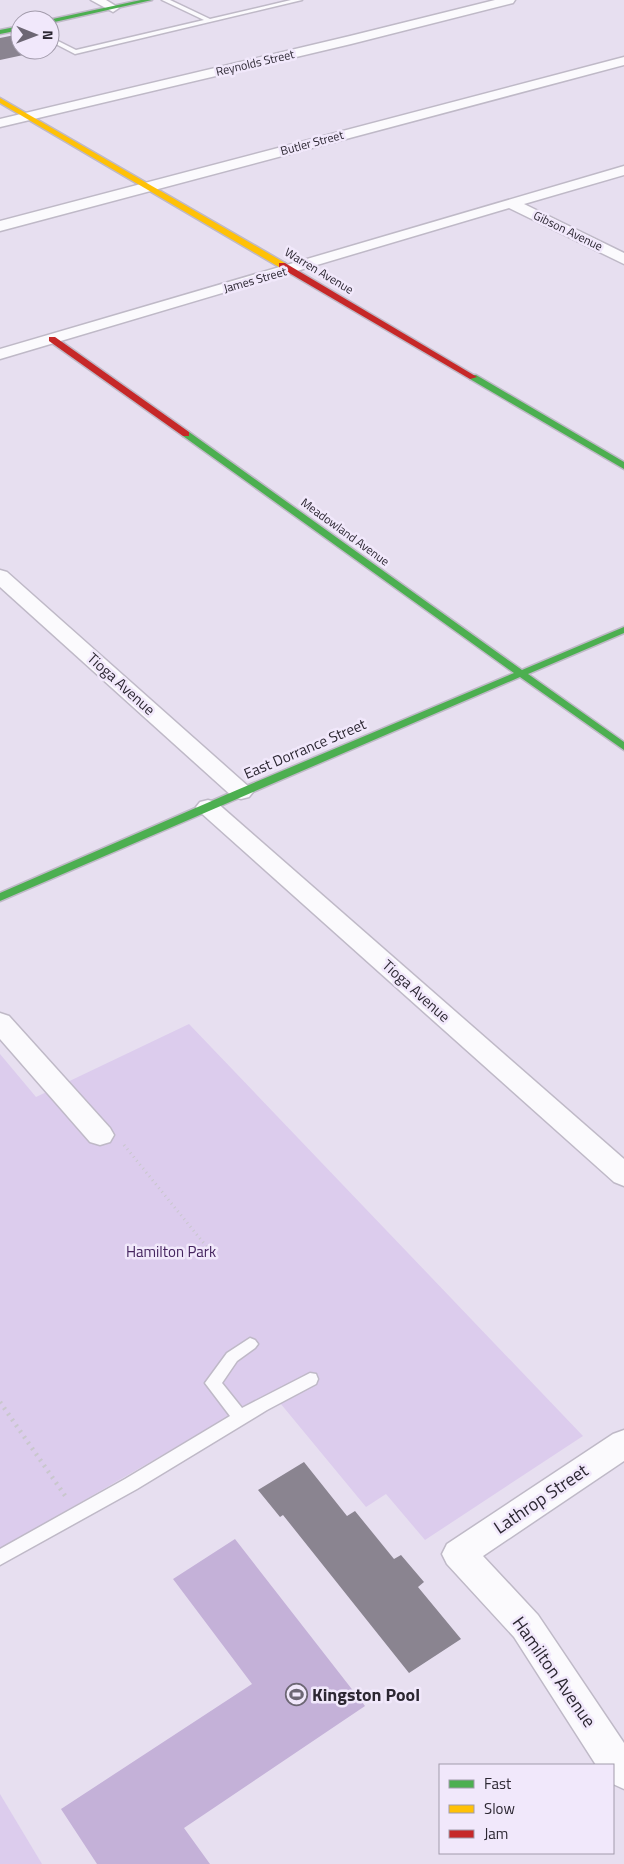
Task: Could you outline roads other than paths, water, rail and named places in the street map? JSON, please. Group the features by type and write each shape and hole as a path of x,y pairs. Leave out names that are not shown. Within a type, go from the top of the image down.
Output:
{"street":[{"path":"97,0 113,8"},
{"path":"60,19 149,0"},
{"name":"Reynolds Street","path":"0,123 509,0"},
{"name":"Butler Street","path":"0,226 624,61"},
{"name":"Warren Avenue","path":"0,100 26,117 150,186 624,466"},
{"name":"James Street","path":"0,354 624,170"},
{"name":"Gibson Avenue","path":"512,204 624,259"},
{"name":"Meadowland Avenue","path":"52,339 624,747"},
{"name":"Tioga Avenue","path":"0,576 241,792"},
{"name":"East Dorrance Street","path":"0,898 241,792 624,630"},
{"name":"Tioga Avenue","path":"208,807 624,1175"},
{"path":"0,1022 100,1135"},
{"name":"Lathrop Street","path":"459,1554 624,1444"},
{"name":"Hamilton Avenue","path":"459,1554 526,1626 612,1757 624,1770"}],"lane":[{"path":"166,0 210,20"},
{"path":"60,44 75,52 299,0"},
{"path":"240,1417 213,1383 232,1357 250,1344"},
{"path":"0,1558 131,1484 240,1417 310,1379"}],"place":[{"name":"Kingston Pool","path":"296,1695"}],"park label":[{"name":"Hamilton Park","path":"171,1252"}]}
